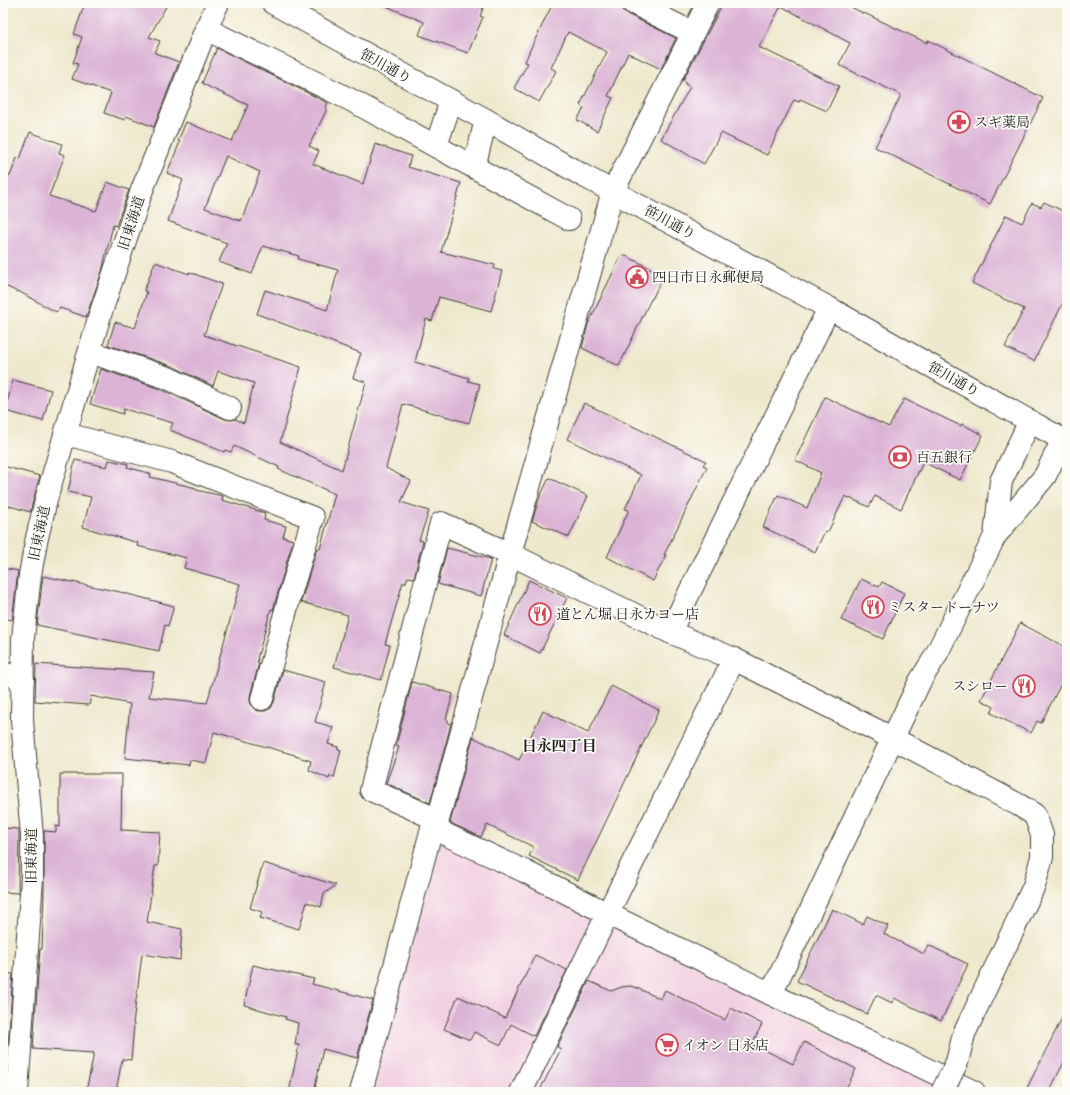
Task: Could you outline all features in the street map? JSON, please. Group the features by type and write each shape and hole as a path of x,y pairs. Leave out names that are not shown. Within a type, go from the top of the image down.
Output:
{"street":[{"name":"旧東海道","path":"17,1092 12,1044 32,879 32,843 29,788 22,720 13,676 24,638 30,575 36,542 47,496 100,315 142,190 206,29 218,3"},
{"name":"笹川通り","path":"273,3 612,191 829,308 1065,440"},
{"path":"633,3 693,33"},
{"path":"361,1092 612,191 708,3"},
{"path":"206,29 351,100 569,219"},
{"path":"436,146 451,101"},
{"path":"474,167 486,120"},
{"path":"670,632 829,308"},
{"path":"90,352 168,378 230,408"},
{"path":"995,536 1001,481 1030,421"},
{"path":"66,434 172,462 313,518 292,588 262,699"},
{"path":"771,994 892,738 920,681 935,657 995,536 1045,476 1065,440"},
{"path":"942,1092 957,1062 964,1034 1034,886 1042,857 1042,835 1035,816 1019,805 892,738 734,659 670,632 510,554 441,523 371,790 608,914 771,994 974,1092"},
{"path":"521,1092 734,659"}],"shaded area":[{"path":"440,842 949,1092 372,1092"}],"building":[{"path":"85,3 168,3 149,37 160,41 155,53 179,62 154,127 126,116 125,120 104,113 111,93 72,79 78,64 73,63 82,37 74,34"},
{"path":"379,3 485,3 480,16 483,17 468,53 419,35 424,22"},
{"path":"553,3 621,3 622,10 627,14 676,38 661,69 628,53 608,96 613,98 597,131 577,120 584,108 580,105 607,52 568,32 551,68 556,71 539,102 514,88 528,63 525,62"},
{"path":"723,3 844,3 864,14 927,43 928,40 1043,98 990,204 875,147 901,95 839,65 850,43 781,6 759,47 839,86 827,111 800,99 799,102 794,100 767,155 721,133 704,164 661,139 690,87 685,84 686,82 683,80"},
{"path":"217,48 328,103 325,108 327,109 309,146 319,151 313,164 363,184 375,144 411,156 408,167 461,183 441,252 495,265 494,269 502,271 491,311 439,297 432,321 426,319 415,362 469,378 468,381 480,384 469,423 403,404 386,468 411,481 401,502 429,511 419,540 423,541 414,578 408,577 405,584 403,582 385,644 390,645 381,680 334,667 348,615 301,602 317,548 320,549 335,494 278,469 279,467 234,446 231,452 225,450 224,452 170,430 173,423 124,409 123,414 90,404 101,369 163,390 225,419 235,419 244,423 254,383 218,371 213,386 172,366 108,345 115,322 135,328 147,292 144,291 155,262 222,284 204,335 301,367 280,442 342,470 366,382 353,378 361,353 257,314 265,290 327,310 338,270 298,259 299,256 263,246 252,274 219,262 227,243 168,221 183,180 167,173 180,142 178,141 186,122 232,141 248,105 202,83","holes":["226,156 260,172 241,221 205,208"]},
{"path":"30,132 62,144 59,153 65,155 49,196 96,211 107,182 129,190 116,226 113,225 102,271 86,317 60,308 56,312 18,291 3,285 3,173 10,176 17,158 20,159"},
{"path":"1044,202 1067,213 1067,295 1034,361 1005,347 1024,309 972,283 1006,215 1022,223 1032,203 1041,207"},
{"path":"622,254 664,275 619,366 582,348 588,324"},
{"path":"13,380 51,390 43,421 5,411"},
{"path":"825,397 889,427 904,399 961,426 962,424 983,435 960,480 923,462 901,509 875,496 869,507 845,496 828,532 825,531 815,552 763,527 778,495 807,508 821,473 795,460"},
{"path":"584,403 706,461 703,465 707,467 653,581 607,557 629,510 625,509 641,475 567,439"},
{"path":"75,460 107,467 109,460 128,464 127,467 151,474 150,477 223,496 222,500 265,513 264,520 286,526 283,537 293,540 257,659 257,663 259,663 250,696 250,702 253,708 258,711 265,711 271,708 283,670 326,682 315,722 333,727 328,744 338,747 338,749 341,750 334,778 330,776 329,779 309,770 311,761 214,732 206,763 190,760 189,765 125,758 130,704 91,696 89,705 35,701 36,664 154,672 149,697 207,703 240,584 184,568 187,558 137,546 138,543 83,527 91,497 68,492"},
{"path":"3,466 40,476 30,512 3,504"},
{"path":"549,478 588,496 569,537 532,521 539,499"},
{"path":"447,548 491,559 481,596 438,584"},
{"path":"3,568 18,571 12,620 3,618"},
{"path":"43,576 120,592 174,606 168,626 165,625 159,651 37,625"},
{"name":"ミスタードーナツ","path":"861,579 879,587 882,582 904,593 883,639 841,620"},
{"name":"道とん堀 日永カヨー店","path":"529,580 567,598 540,653 504,635"},
{"name":"スシロー","path":"1020,623 1067,648 1067,672 1041,723 1037,721 1031,733 991,713 994,707 981,700"},
{"path":"412,682 453,694 446,719 448,720 448,723 451,724 430,803 386,783 399,747 396,746"},
{"path":"611,686 659,710 578,880 529,856 534,847 487,825 481,837 450,823 473,737 519,760 543,711 588,733"},
{"path":"60,774 122,774 121,830 160,832 158,866 155,866 147,922 182,929 180,960 142,954 133,1024 131,1060 122,1059 116,1092 86,1092 94,1053 33,1049 40,949 42,949 44,831 56,832 56,826 60,827"},
{"path":"3,828 19,829 18,893 3,892"},
{"path":"263,863 336,885 324,894 321,907 307,902 299,929 260,918 262,912 250,908"},
{"path":"832,909 863,924 867,916 888,926 884,934 924,954 928,945 968,964 941,1021 894,998 892,1003 876,995 867,1014 797,981"},
{"path":"535,955 567,970 534,1036 511,1024 501,1045 474,1032 470,1040 444,1029 458,996 505,1018"},
{"path":"253,965 314,979 312,984 373,1000 357,1058 323,1049 314,1092 289,1092 299,1045 295,1045 298,1023 285,1019 286,1017 244,1005"},
{"path":"3,973 13,974 8,1047 3,1047"},
{"name":"イオン 日永店","path":"589,981 611,991 630,986 661,999 665,990 725,1020 731,1008 762,1024 752,1044 793,1064 804,1042 856,1069 844,1092 539,1092 561,1049 557,1047"},
{"path":"1067,1008 1067,1056 1049,1092 1025,1092"}],"place":[{"name":"スギ薬局","path":"959,122"},
{"name":"四日市日永郵便局","path":"637,277"},
{"name":"百五銀行","path":"900,457"},
{"name":"ミスタードーナツ","path":"873,607"},
{"name":"道とん堀 日永カヨー店","path":"540,614"},
{"name":"スシロー","path":"1024,686"},
{"name":"イオン 日永店","path":"667,1045"}],"district":[{"name":"日永四丁目","path":"559,746"}]}
